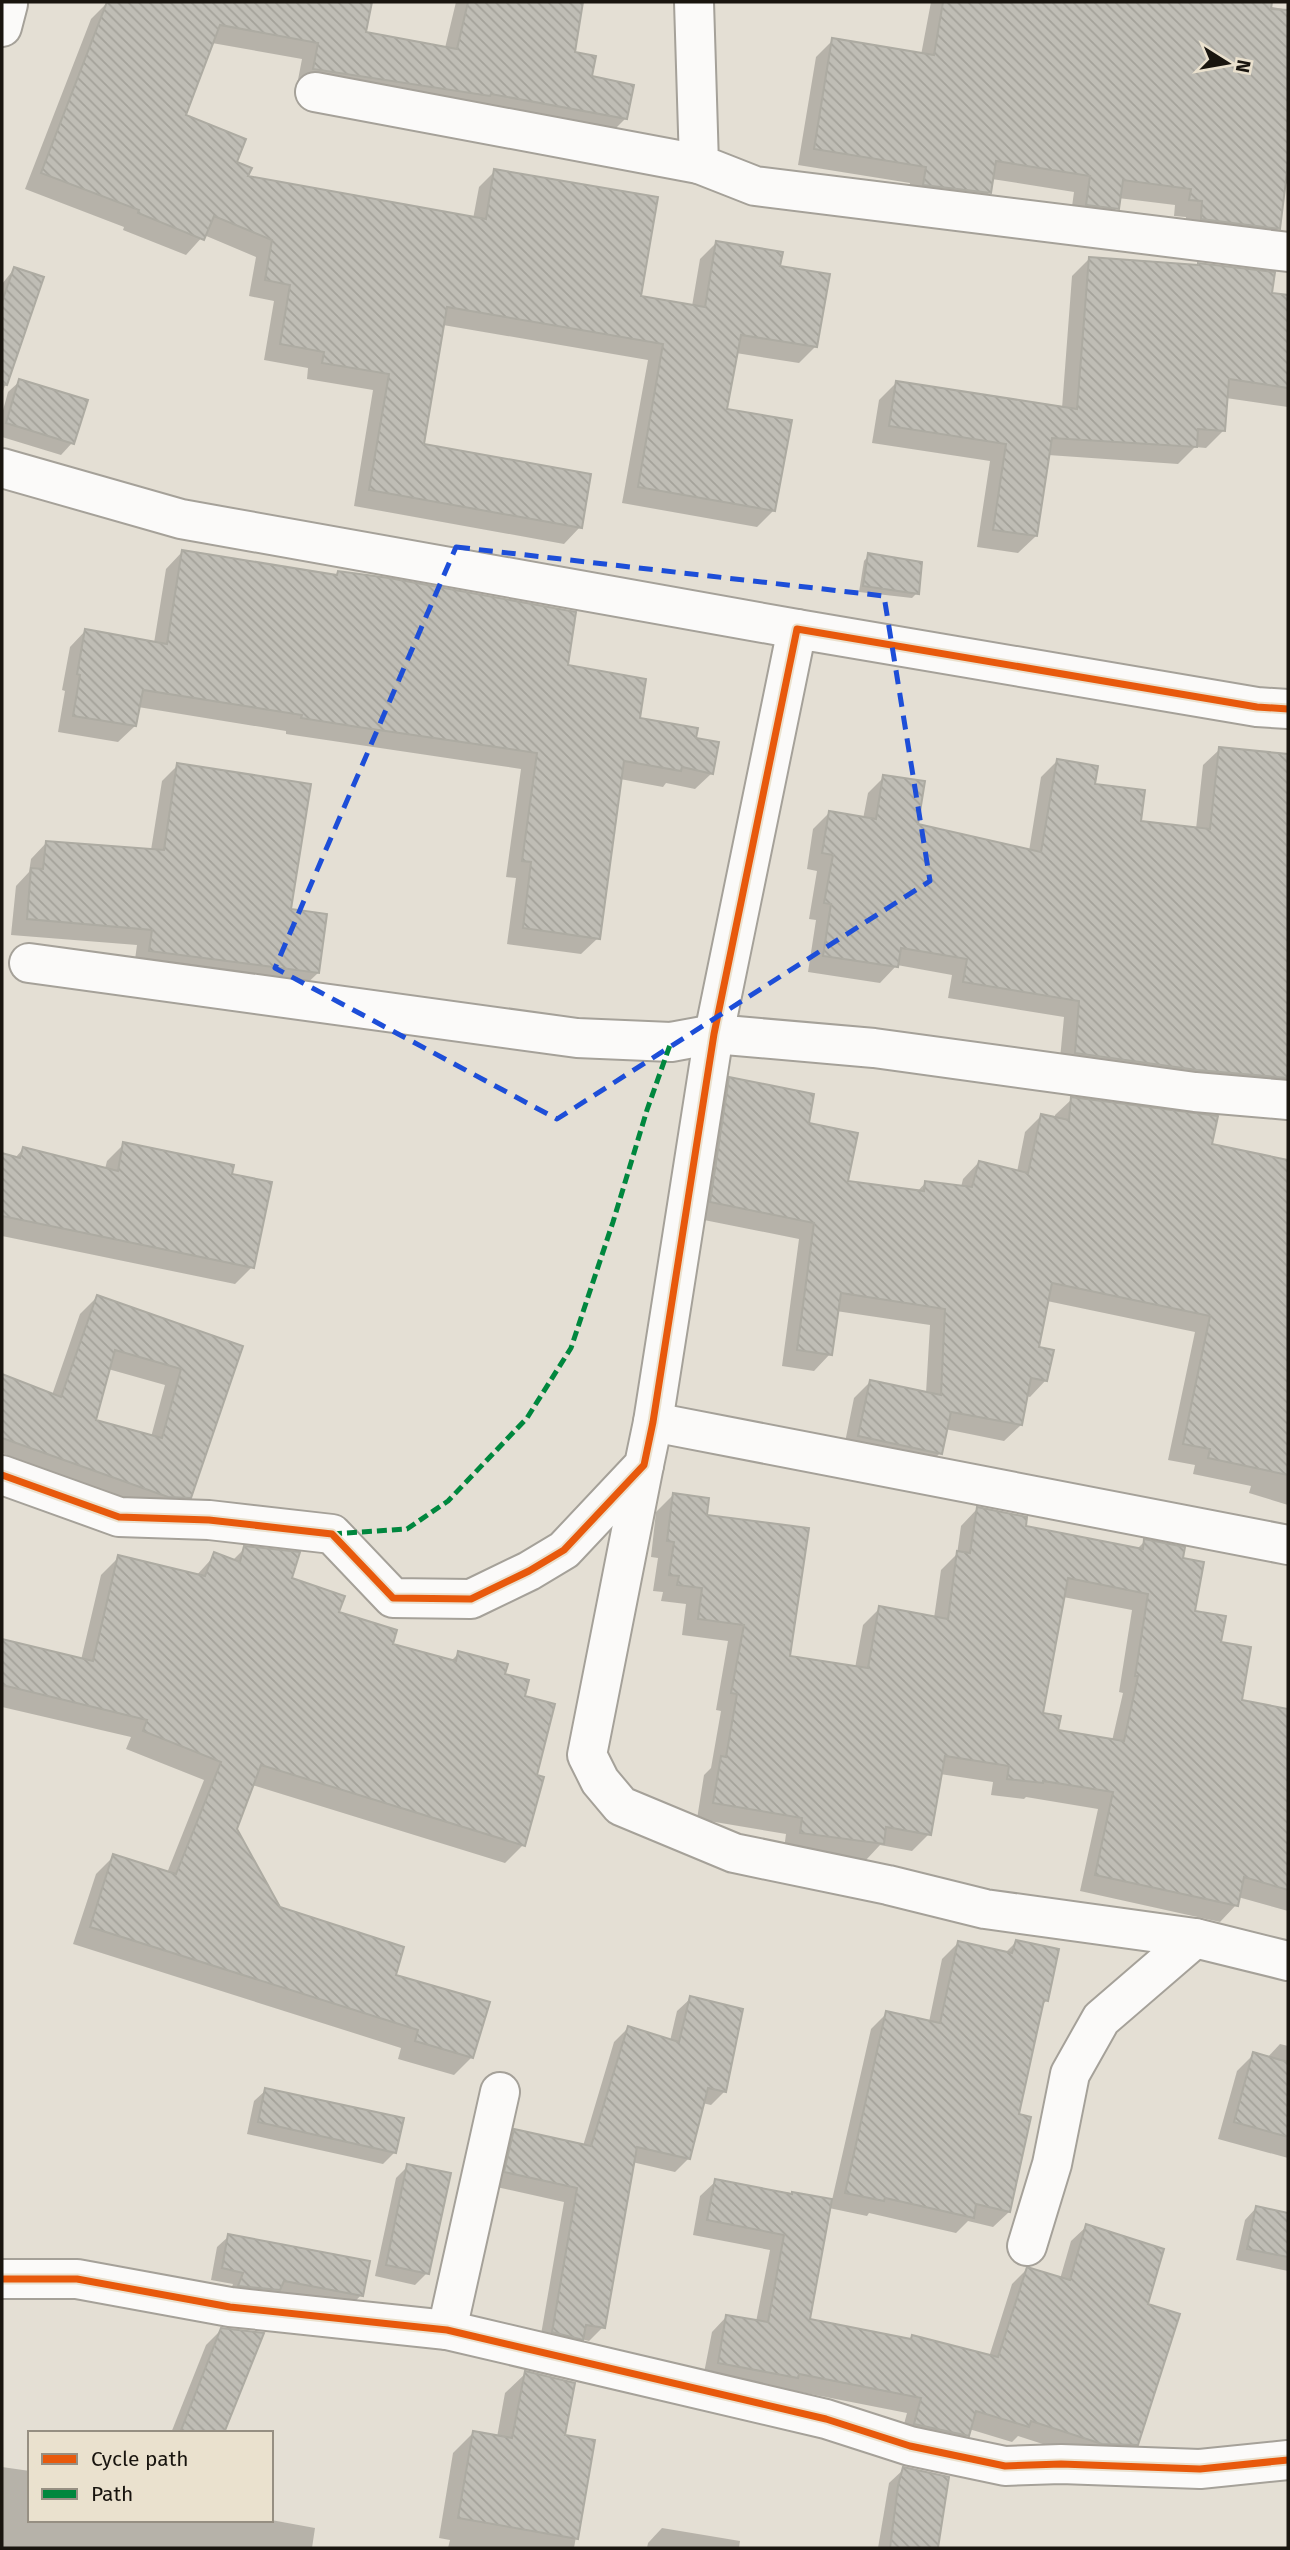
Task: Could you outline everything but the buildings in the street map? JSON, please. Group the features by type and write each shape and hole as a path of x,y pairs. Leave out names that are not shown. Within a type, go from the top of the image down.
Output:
{"street":[{"path":"694,2 699,164"},
{"path":"315,93 699,164 755,186 1288,252"},
{"path":"2,468 181,519 797,629 1257,707 1288,709"},
{"path":"797,629 714,1034 653,1422 587,1755 600,1781 621,1806 734,1853 888,1885 985,1909 1195,1938 1288,1961"},
{"path":"29,963 577,1038 671,1042 714,1034 874,1048 1195,1092 1288,1100"},
{"path":"653,1422 1288,1545"},
{"path":"2,1475 119,1517 209,1520 332,1534 393,1598 471,1599 529,1571 564,1550 644,1465"},
{"path":"1027,2246 1052,2164 1070,2074 1101,2020 1195,1938"},
{"path":"447,2330 500,2092"},
{"path":"2,2279 77,2278 230,2307 447,2330 826,2419 910,2446 1005,2466 1061,2463 1200,2469 1288,2460"}],"highlighted area":[{"path":"456,547 884,596 930,881 557,1119 275,968"}],"marked path":[{"path":"332,1534 407,1529 448,1501 527,1418 571,1348 671,1042"}],"cycle path":[{"path":"2,1475 119,1517 209,1520 332,1534 393,1598 471,1599 529,1571 564,1550 644,1465 714,1034 797,629 1257,707 1288,709"},
{"path":"2,2279 77,2279 230,2307 447,2330 826,2419 910,2446 1005,2466 1061,2464 1200,2469 1288,2460"}]}
